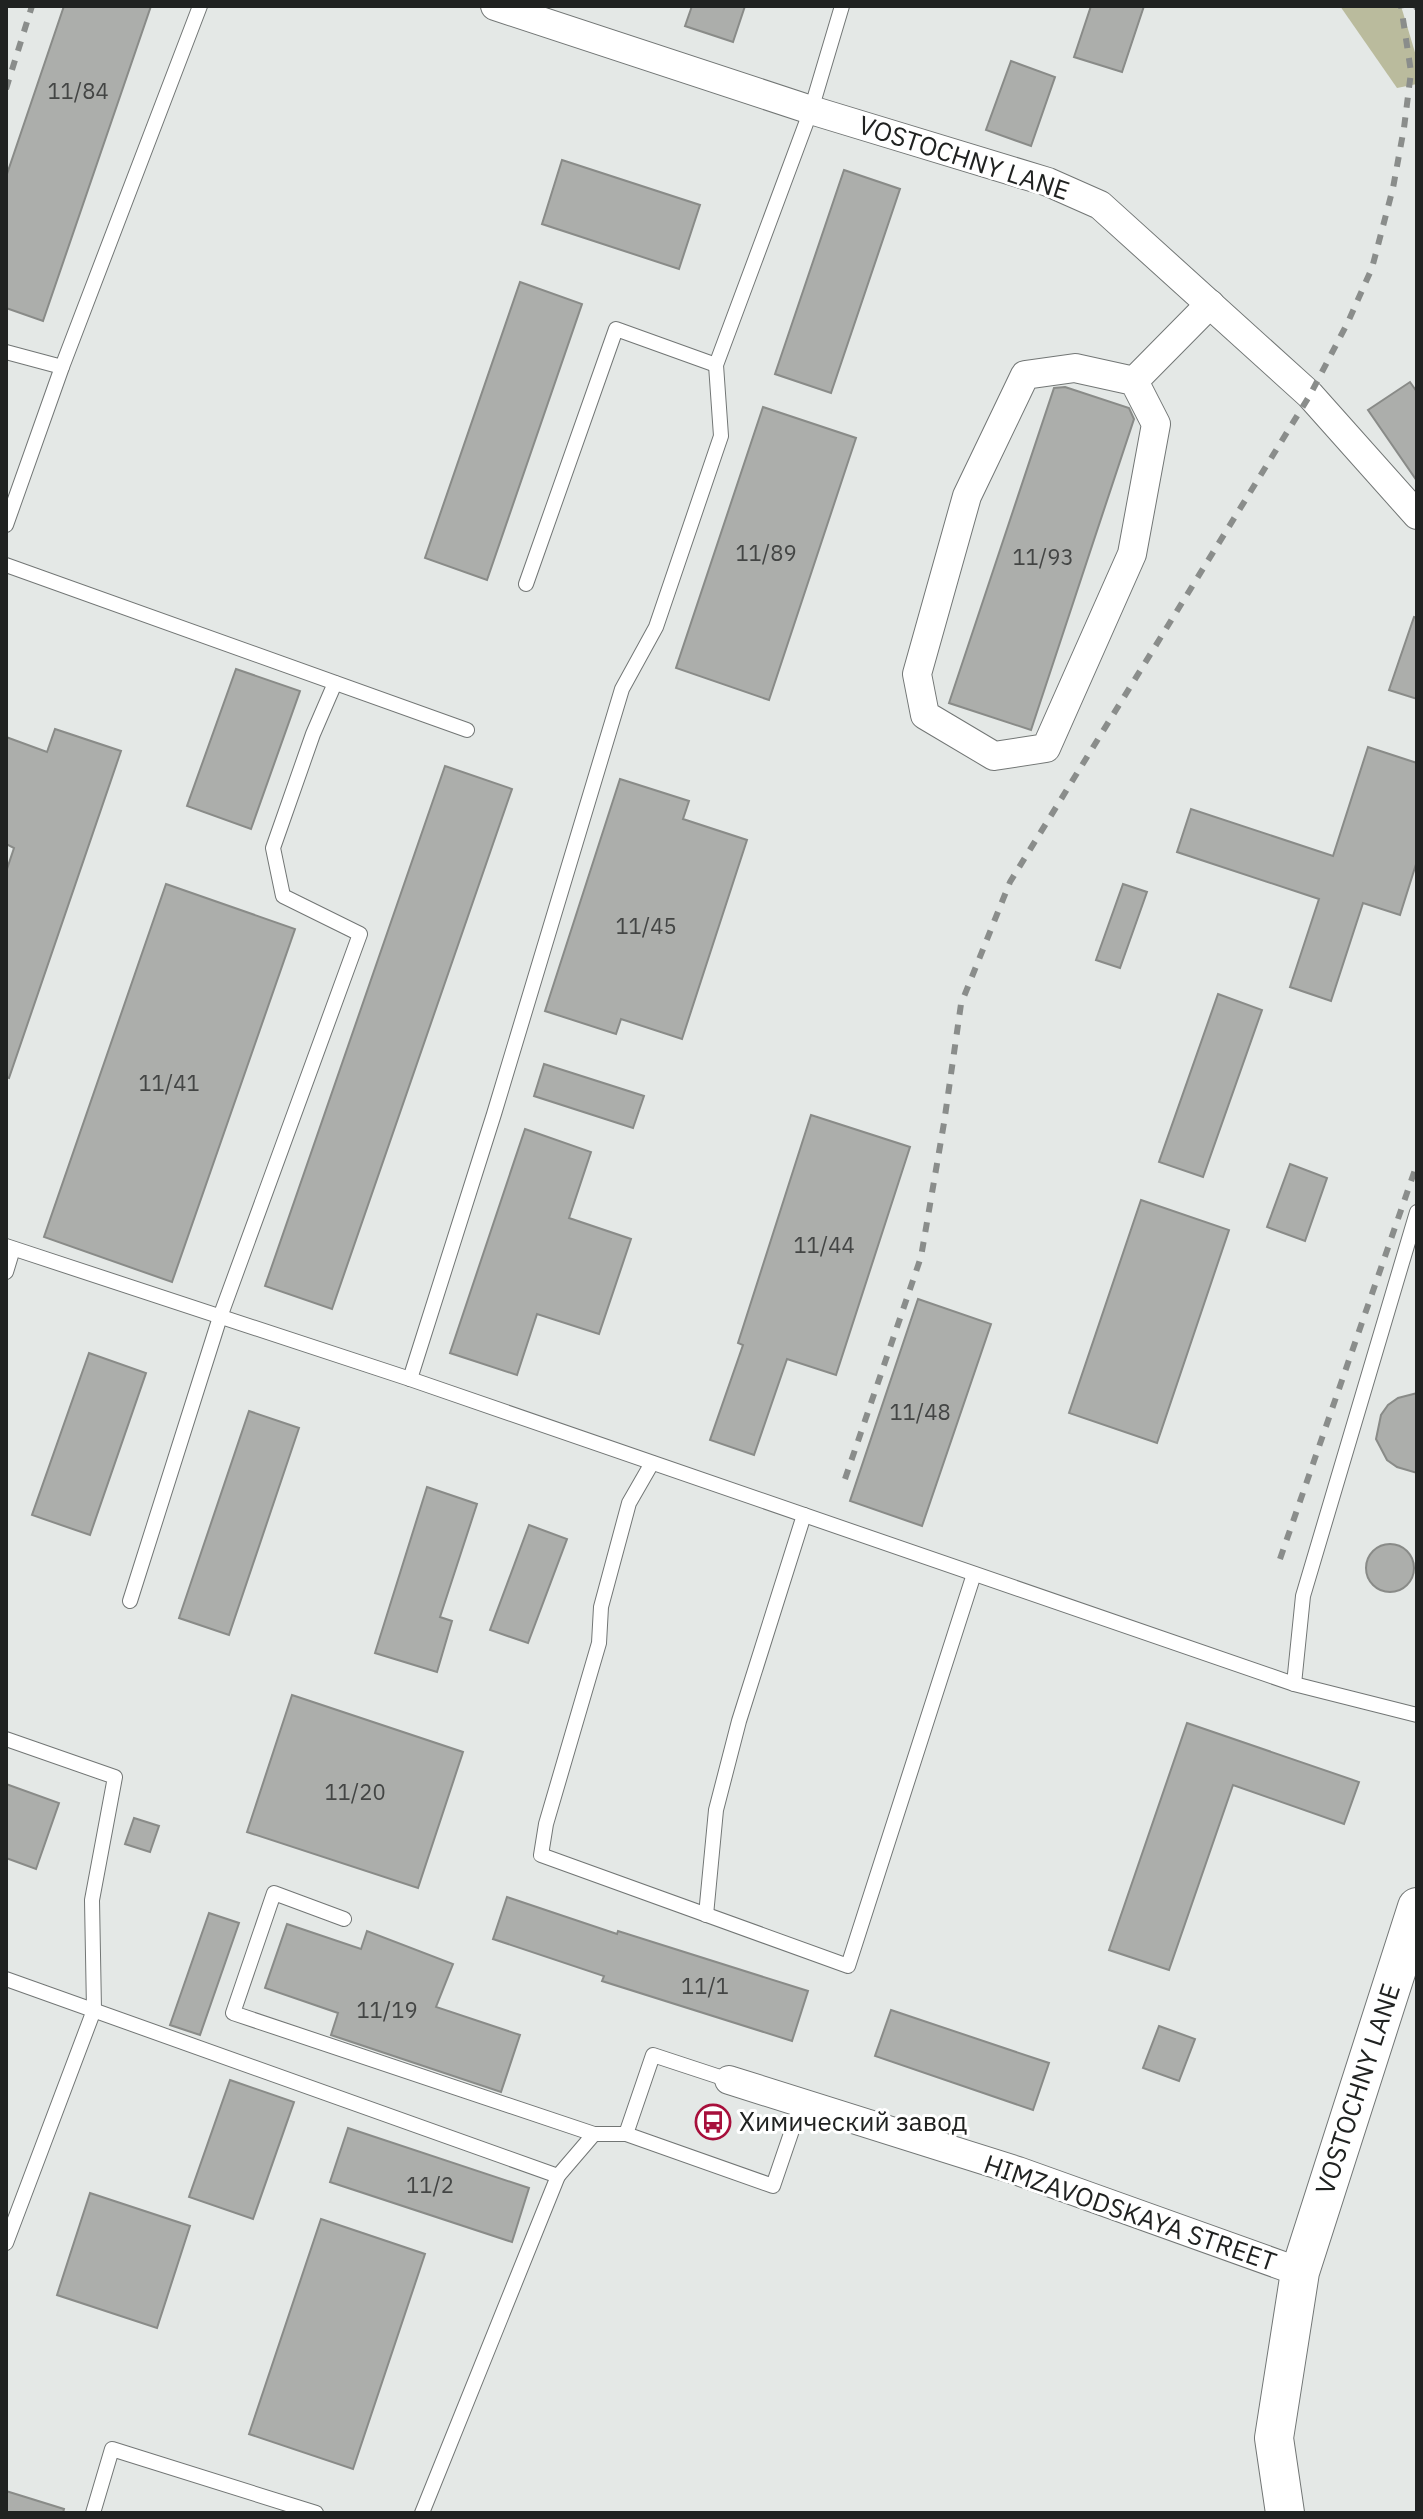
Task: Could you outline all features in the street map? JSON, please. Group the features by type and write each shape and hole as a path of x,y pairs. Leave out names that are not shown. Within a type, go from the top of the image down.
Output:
{"street":[{"name":"VOSTOCHNY LANE","path":"495,6 811,110 1048,182 1100,205 1310,395 1417,515"},
{"path":"1134,381 1210,304"},
{"path":"1075,368 1134,381 1156,424 1132,554 1046,748 994,756 925,715 917,674 967,496 1025,375 1075,368"},
{"name":"VOSTOCHNY LANE","path":"1300,2272 1403,1973 1417,1907"},
{"name":"HIMZAVODSKAYA STREET","path":"729,2080 1018,2171 1300,2272 1274,2438 1285,2513"}],"lane":[{"path":"6,525 62,367 200,6"},
{"path":"410,1379 494,1114 622,689 656,627 721,436 716,365 811,110 842,6"},
{"path":"526,584 616,329 716,365"},
{"path":"6,352 62,367"},
{"path":"6,565 467,730"},
{"path":"130,1601 220,1317 360,934 283,896 273,848 313,734 335,683"},
{"path":"1294,1684 1303,1596 1417,1212"},
{"path":"6,1272 10,1247 410,1379 1294,1684 1417,1715"},
{"path":"652,1463 629,1503 601,1607 599,1643 546,1824 541,1855 848,1966 974,1574"},
{"path":"706,1915 720,1796 739,1721 804,1515"},
{"path":"6,1739 115,1777 92,1900 94,2010 6,2243"},
{"path":"344,1919 274,1893 233,2013 594,2134 626,2134 773,2186 801,2104"},
{"path":"6,1979 558,2176"},
{"path":"626,2134 653,2055 729,2080"},
{"path":"422,2513 558,2176 594,2134"},
{"path":"93,2513 112,2449 316,2513"}],"green space":[{"path":"1340,6 1401,6 1417,59 1417,84 1397,88"}],"building":[{"path":"64,6 151,6 43,321 6,308 6,177"},
{"path":"692,6 745,6 733,42 685,26"},
{"path":"1091,6 1144,6 1122,72 1074,57"},
{"path":"1011,61 1055,77 1031,146 986,130"},
{"path":"562,160 700,205 679,269 542,224"},
{"path":"844,170 900,189 831,393 775,374"},
{"path":"520,282 582,304 487,580 425,558"},
{"path":"1410,382 1417,392 1417,481 1368,410"},
{"path":"1065,387 1129,408 1134,419 1031,730 949,703 1054,388"},
{"path":"763,407 856,438 769,700 676,668"},
{"path":"1414,617 1417,618 1417,699 1389,690"},
{"path":"236,669 300,691 251,829 187,806"},
{"path":"55,729 121,751 9,1078 6,1077 6,872 14,848 6,844 6,737 47,752"},
{"path":"1368,747 1417,763 1417,861 1400,915 1363,903 1331,1001 1290,987 1319,899 1177,852 1191,809 1333,856"},
{"path":"445,766 512,789 332,1309 265,1286"},
{"path":"620,779 689,801 683,819 747,840 682,1039 621,1019 616,1034 545,1011"},
{"path":"166,884 295,929 172,1282 44,1237"},
{"path":"1123,884 1147,892 1120,968 1096,960"},
{"path":"1218,994 1262,1010 1203,1177 1159,1162"},
{"path":"544,1064 644,1096 633,1128 534,1096"},
{"path":"811,1115 910,1147 836,1375 787,1359 754,1455 710,1440 743,1345 738,1343"},
{"path":"525,1129 591,1152 569,1218 631,1239 599,1334 537,1314 517,1375 450,1353"},
{"path":"1290,1164 1327,1178 1305,1241 1267,1227"},
{"path":"1141,1200 1229,1230 1157,1443 1069,1413"},
{"path":"918,1299 991,1324 922,1526 850,1501"},
{"path":"89,1353 146,1373 90,1535 32,1515"},
{"path":"1417,1393 1417,1473 1397,1467 1387,1460 1376,1439 1381,1415 1388,1405 1398,1398"},
{"path":"249,1411 299,1428 229,1635 179,1618"},
{"path":"427,1487 477,1504 440,1617 452,1621 437,1672 375,1653"},
{"path":"529,1525 567,1539 528,1643 490,1630"},
{"path":"1390,1544 1407,1551 1414,1568 1407,1585 1390,1592 1373,1585 1366,1568 1373,1551"},
{"path":"292,1695 463,1752 418,1888 247,1832"},
{"path":"1187,1723 1359,1782 1344,1824 1233,1785 1169,1970 1109,1950"},
{"path":"6,1784 59,1803 36,1869 6,1858"},
{"path":"134,1818 159,1826 150,1852 125,1844"},
{"path":"507,1897 617,1934 618,1931 808,1991 792,2041 602,1981 604,1976 493,1939"},
{"path":"209,1913 239,1923 200,2035 170,2025"},
{"path":"287,1924 361,1949 367,1931 453,1964 436,2007 520,2035 501,2092 331,2035 338,2013 265,1988"},
{"path":"891,2010 1049,2063 1033,2110 875,2056"},
{"path":"1159,2026 1195,2039 1179,2081 1143,2068"},
{"path":"230,2080 294,2102 253,2219 189,2197"},
{"path":"348,2128 529,2188 512,2242 330,2182"},
{"path":"90,2193 190,2226 157,2328 57,2295"},
{"path":"321,2219 425,2254 353,2469 249,2434"},
{"path":"6,2491 64,2509 63,2513 6,2513"}],"railway":[{"path":"6,89 32,6"},
{"path":"845,1479 921,1257 961,1004 1010,882 1310,395 1372,268 1393,188 1411,72 1401,6"},
{"path":"1280,1559 1417,1164"}],"place":[{"name":"Химический завод","path":"713,2122"}]}
